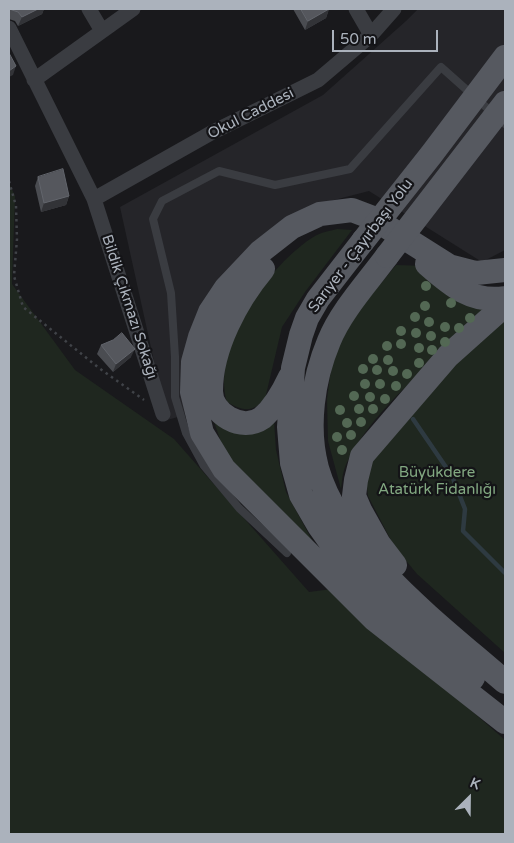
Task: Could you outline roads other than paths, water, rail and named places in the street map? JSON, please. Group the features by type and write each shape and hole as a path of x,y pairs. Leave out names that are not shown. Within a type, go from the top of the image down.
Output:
{"main road":[{"name":"Sarıyer - Çayırbaşı Yolu","path":"505,57 318,299 301,335 293,368 289,427 292,463 302,495 319,526 344,561 439,646 505,709"},
{"name":"Sarıyer - Çayırbaşı Yolu","path":"505,104 342,317 329,340 317,374 312,414 313,444 317,468 331,502 346,527 362,549 399,589 505,682"},
{"path":"505,270 476,273 449,266 373,218 352,210 320,214 292,227 260,252 226,288 210,312 200,337 193,362 192,392 202,434 224,469 374,619 505,722"},
{"path":"293,368 271,410 260,419 249,422 236,422 224,415 216,407 211,392 214,370 229,320 247,288 264,268 286,245 303,232 318,225 338,220 352,220 383,231 426,263 445,280 472,296 495,299 505,298"},
{"path":"434,620 379,544 360,510 354,496 356,480 362,456 397,414 448,356 505,305"}],"street":[{"path":"89,9 102,31"},
{"path":"34,80 133,9"},
{"path":"356,9 371,35"},
{"name":"Okul Caddesi","path":"94,200 211,133 318,80 371,35 394,9"},
{"name":"Bildik Çıkmazı Sokağı","path":"9,28 94,200 163,414"}],"lane":[{"path":"287,553 240,508 204,466 186,433 175,397 175,357 171,293 154,220 162,201 218,171 275,185 350,169 441,67 505,124"}],"waterway":[{"path":"413,419 452,476 465,509 463,531 505,573"}],"park label":[{"name":"Büyükdere Atatürk Fidanlığı","path":"437,482"}]}
